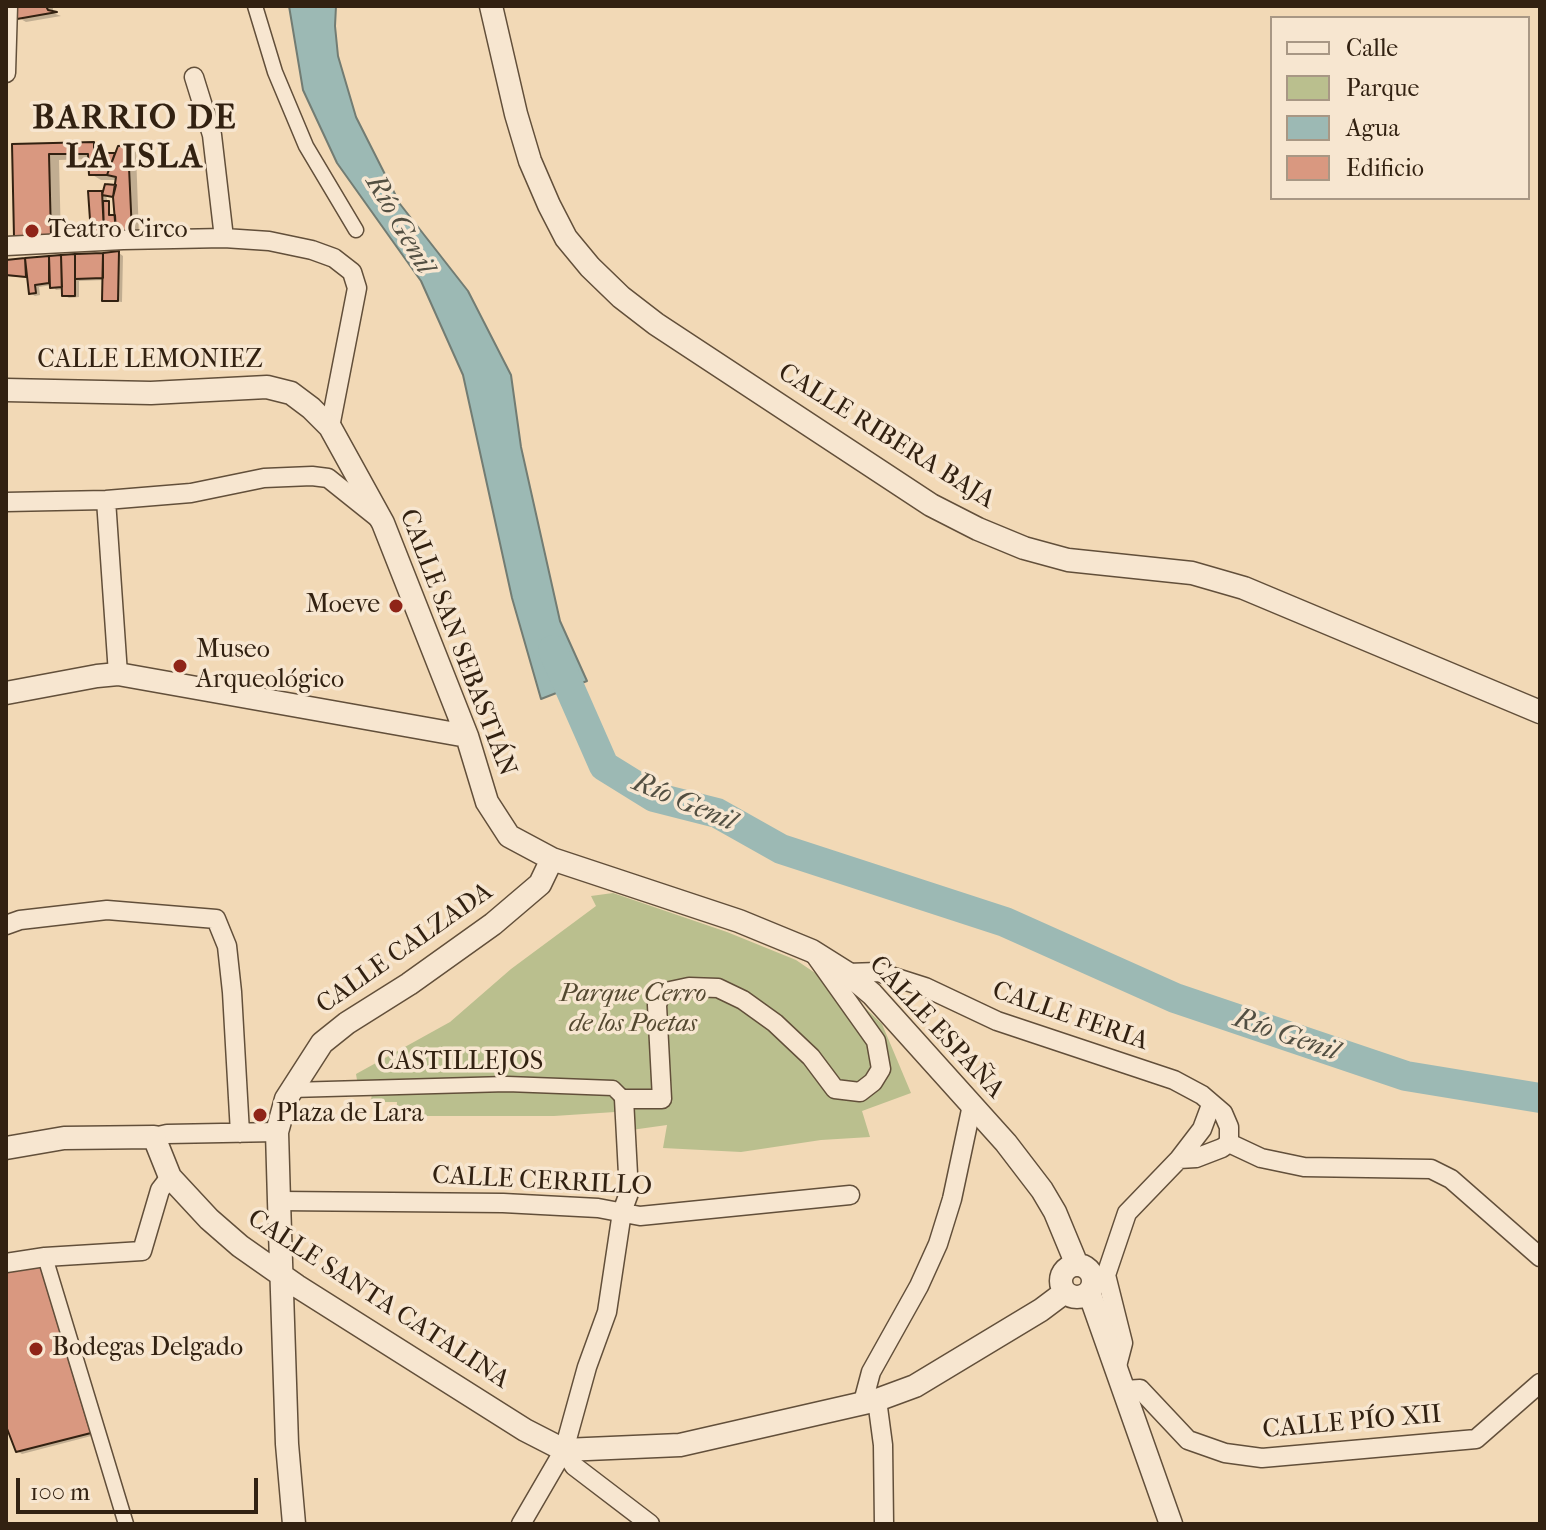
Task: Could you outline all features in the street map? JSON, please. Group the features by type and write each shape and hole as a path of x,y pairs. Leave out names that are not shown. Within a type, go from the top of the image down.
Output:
{"street":[{"path":"6,73 8,6"},
{"path":"255,6 275,72 306,146 356,230"},
{"name":"CALLE RIBERA BAJA","path":"491,6 530,161 566,238 621,297 656,324 931,505 978,529 1024,548 1068,560 1192,573 1244,588 1540,712"},
{"path":"194,77 212,135 224,238"},
{"path":"6,246 224,238 269,241 334,258 352,272 357,288 330,427"},
{"name":"CALLE LEMONIEZ","path":"6,390 151,393 267,387 291,393 330,427"},
{"name":"CALLE SAN SEBASTIÁN","path":"330,427 383,523 467,736 487,802 500,824 520,844 552,859"},
{"path":"6,502 106,500 191,493 264,478 312,476 328,478 383,523"},
{"path":"106,500 107,675"},
{"path":"6,693 107,675 467,736"},
{"name":"CALLE ESPAÑA","path":"552,859 681,900 812,951 847,973 872,994 972,1105 1042,1190 1077,1265"},
{"name":"CALLE CALZADA","path":"294,1524 287,1444 277,1132 286,1099 322,1043 493,924 540,884 552,859"},
{"path":"6,925 20,920 107,910 216,919 227,946 240,1133"},
{"path":"521,1524 564,1450 587,1367 607,1312 622,1212 629,1193 624,1099 662,1099 657,1005 661,993 689,987 718,988 743,1000 775,1023 811,1057 835,1089 860,1092 881,1069 876,1041 812,951"},
{"name":"CALLE FERIA","path":"847,973 878,972 925,987 997,1021 1174,1080 1202,1095 1211,1105"},
{"name":"CASTILLEJOS","path":"291,1090 507,1084 613,1088 624,1099"},
{"path":"884,1524 883,1445 870,1401 871,1372 919,1286 938,1244 952,1199 972,1105"},
{"path":"1117,1366 1123,1343 1106,1275 1127,1213 1179,1159 1202,1129 1211,1105 1223,1113 1229,1127 1229,1143"},
{"path":"6,1148 64,1138 277,1132"},
{"name":"CALLE SANTA CATALINA","path":"154,1137 170,1177 209,1219 240,1246 525,1430 564,1450"},
{"path":"1179,1159 1196,1158 1229,1143 1261,1158 1304,1167 1431,1169 1451,1179 1540,1257"},
{"path":"6,1263 45,1257 142,1251 160,1190 170,1177"},
{"name":"CALLE CERRILLO","path":"279,1201 503,1203 598,1208 640,1216 850,1195"},
{"path":"45,1257 126,1524"},
{"path":"1065,1292 1061,1277 1067,1268 1077,1265 1087,1269 1093,1277 1089,1292 1171,1524"},
{"path":"564,1450 680,1445 870,1401 915,1386 1041,1310 1065,1292"},
{"path":"1065,1292 1080,1297 1089,1292"},
{"name":"CALLE PÍO XII","path":"1124,1390 1140,1389 1188,1440 1225,1453 1262,1458 1476,1439 1540,1383"},
{"path":"564,1450 574,1466 650,1524"}],"green space":[{"name":"Parque Cerro de los Poetas","path":"613,893 727,932 796,960 821,977 846,1009 858,1001 882,1024 911,1093 862,1111 870,1137 821,1140 741,1152 663,1148 667,1125 617,1132 615,1112 554,1116 396,1116 397,1102 371,1102 372,1091 335,1084 357,1080 356,1074 450,1022 511,969 596,906 591,896"}],"water":[{"path":"289,6 336,6 338,56 356,117 400,204 468,291 511,375 521,447 560,621 587,681 541,699 512,598 463,375 421,281 337,163 303,90"}],"building":[{"path":"17,6 46,6 48,10 57,12 17,19"},
{"path":"94,142 94,153 115,153 107,175 89,175 88,154 49,154 51,236 14,237 12,144"},
{"path":"128,145 132,233 116,233 113,197 116,177 107,175 118,146"},
{"path":"105,184 116,185 113,197 102,195"},
{"path":"88,191 102,191 104,233 91,234"},
{"path":"103,201 109,201 109,215 115,215 116,233 104,233"},
{"path":"119,251 118,301 102,301 103,253"},
{"path":"103,253 103,278 75,279 75,254"},
{"path":"75,254 75,296 62,296 61,255"},
{"path":"61,255 62,287 50,288 49,256"},
{"path":"49,256 49,283 35,285 36,293 29,294 25,258"},
{"path":"25,258 26,277 6,275 6,260"},
{"name":"Bodegas Delgado","path":"40,1264 91,1433 16,1452 6,1426 6,1272"}],"waterway":[{"name":"Río Genil","path":"553,650 604,766 654,797 717,813 781,849 1005,922 1175,998 1406,1076 1540,1098"}],"place":[{"name":"Teatro Circo","path":"32,231"},
{"name":"Moeve","path":"396,606"},
{"name":"Museo Arqueológico","path":"180,666"},
{"name":"Plaza de Lara","path":"260,1115"},
{"name":"Bodegas Delgado","path":"36,1349"}],"district":[{"name":"BARRIO DE LA ISLA","path":"135,140"}]}
